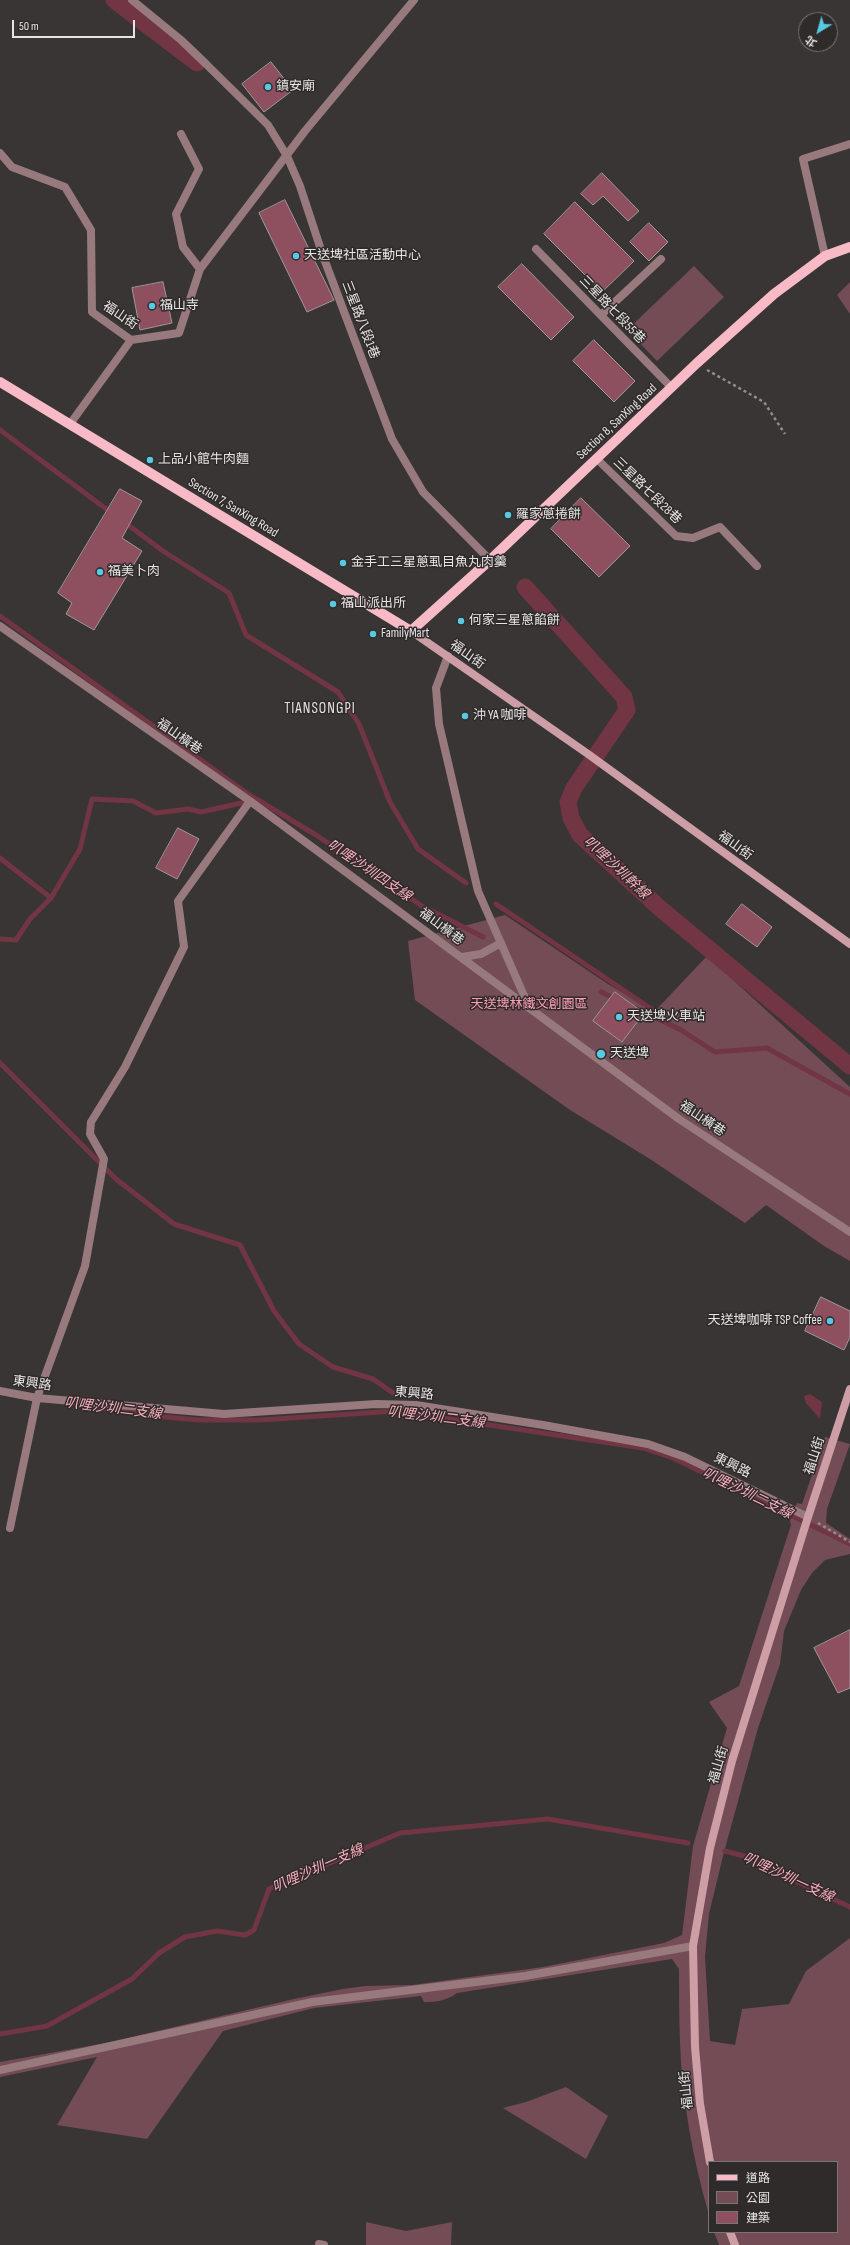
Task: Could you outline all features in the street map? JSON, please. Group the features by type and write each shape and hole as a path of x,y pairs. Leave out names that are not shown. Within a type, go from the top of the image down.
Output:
{"main road":[{"name":"Section 8, SanXing Road","path":"411,631 490,560 697,363 774,294 825,256 850,248"},
{"name":"Section 7, SanXing Road","path":"0,382 411,631"}],"street":[{"name":"三星路八段1巷","path":"132,0 181,40 268,126 287,156 300,186 323,256 392,439 423,492 490,560"},
{"name":"福山街","path":"0,153 12,167 65,187 91,230 92,312 131,340 179,333 200,269 287,156 414,0"},
{"path":"181,134 199,169 176,214 183,247 200,269"},
{"path":"825,256 803,159 850,144"},
{"name":"三星路七段55巷","path":"536,249 672,388"},
{"path":"601,315 661,259"},
{"path":"70,424 131,340"},
{"name":"三星路七段28巷","path":"597,459 676,536 692,538 720,527 757,566"},
{"name":"福山橫巷","path":"0,626 250,801 679,1119 850,1232"},
{"name":"福山街","path":"411,631 588,754 850,944"},
{"path":"448,656 436,688 439,724 478,891 530,1008"},
{"path":"10,1528 37,1398 85,1266 104,1159 90,1134 91,1122 125,1067 184,948 178,901 250,801"},
{"path":"462,957 481,954 501,943"},
{"name":"福山街","path":"710,2161 700,2104 695,2047 693,1946 710,1848 721,1802 808,1516 850,1389"},
{"name":"東興路","path":"0,1391 37,1398 224,1414 376,1404 416,1405 648,1444 685,1457 808,1516"},
{"path":"0,2070 312,2002 525,1976 693,1946"},
{"path":"730,2233 735,2245"}],"path":[{"path":"697,363 716,376 764,402 785,434"},
{"path":"808,1516 850,1542"}],"green space":[{"path":"694,266 724,297 657,361 627,330"},
{"path":"850,282 850,314 837,295"},
{"name":"天送埤林鐵文創園區","path":"505,915 608,984 655,1011 707,956 850,1087 850,1261 824,1246 766,1205 745,1223 650,1159 570,1110 415,1000 408,941","holes":["615,992 644,1013 622,1042 594,1021"]},
{"path":"825,1437 850,1444 827,1509 826,1523 850,1539 850,1554 825,1560 812,1573 801,1590 784,1631 780,1664 758,1728 723,1856 709,1914 705,1957 710,2041 735,2045 742,2009 789,2004 806,1971 850,1938 850,2245 719,2245 714,2233 838,2233 838,2161 708,2161 708,2211 689,2130 681,2065 679,1969 672,1959 457,1993 449,1998 437,2001 424,2002 421,1996 314,2008 223,2031 147,2139 57,2125 97,2057 0,2077 0,2062 106,2043 294,1999 365,1986 412,1985 543,1967 664,1943 682,1935 693,1846 727,1728 709,1702 739,1686 791,1525 790,1520 797,1503 802,1504"},
{"path":"566,2087 608,2116 586,2159 503,2108 526,2102"},
{"path":"366,2222 406,2231 452,2222 451,2245 366,2245"}],"shaded area":[{"path":"810,1394 822,1402 820,1419 806,1403 804,1396"}],"building":[{"name":"鎮安廟","path":"271,62 293,90 264,112 242,84"},
{"path":"602,173 639,211 628,221 603,196 593,205 581,194"},
{"name":"天送埤社區活動中心","path":"285,200 334,300 307,312 259,213"},
{"path":"575,202 634,261 602,292 544,234"},
{"path":"649,223 668,242 649,261 630,242"},
{"path":"522,264 574,317 551,340 498,287"},
{"name":"福山寺","path":"163,282 172,323 140,330 132,288"},
{"path":"594,340 635,381 614,402 573,361"},
{"name":"福美卜肉","path":"120,489 142,501 122,538 142,551 94,630 66,614 72,603 58,593"},
{"path":"581,498 630,546 599,577 551,529"},
{"path":"178,828 199,839 177,879 156,868"},
{"path":"742,904 772,927 757,947 726,924"},
{"name":"天送埤火車站","path":"615,992 644,1013 622,1042 593,1021"},
{"name":"天送埤咖啡 TSP Coffee","path":"821,1297 850,1311 850,1337 844,1350 805,1331"},
{"path":"850,1630 850,1688 838,1693 814,1648"}],"waterway":[{"name":"叭哩沙圳幹線","path":"114,0 197,63"},
{"path":"0,430 113,514"},
{"path":"124,522 163,551 229,593 246,635 338,692 359,724 390,802 418,849 466,883"},
{"name":"叭哩沙圳幹線","path":"525,587 624,697 627,710 574,788 568,802 571,818 580,835 662,910 850,1066"},
{"path":"0,616 248,794 316,835 422,906 483,937"},
{"path":"0,858 51,898 80,849 92,799 133,801 156,813 188,809 201,812 250,801"},
{"path":"0,939 16,940 30,919 51,898"},
{"path":"496,904 669,1021"},
{"name":"叭哩沙圳四支線","path":"601,992 616,999"},
{"name":"叭哩沙圳四支線","path":"635,1008 681,1030 715,1052 767,1048 850,1094"},
{"path":"0,1063 116,1179 174,1224 240,1245 274,1311 299,1344 333,1367 373,1379 393,1393"},
{"name":"叭哩沙圳二支線","path":"83,1406 154,1416 199,1420 260,1420 396,1411 643,1448 673,1458 850,1544"},
{"name":"叭哩沙圳一支線","path":"0,2034 47,2026 132,1979 159,1953 185,1937 217,1931 245,1935 254,1930 269,1889 400,1833 548,1819 688,1843"},
{"name":"叭哩沙圳一支線","path":"725,1851 744,1856 850,1907"}],"place":[{"name":"鎮安廟","path":"268,87"},
{"name":"天送埤社區活動中心","path":"296,256"},
{"name":"福山寺","path":"152,306"},
{"name":"上品小館牛肉麵","path":"150,460"},
{"name":"羅家蔥捲餅","path":"508,515"},
{"name":"金手工三星蔥虱目魚丸肉羹","path":"343,563"},
{"name":"福美卜肉","path":"100,572"},
{"name":"福山派出所","path":"333,604"},
{"name":"何家三星蔥餡餅","path":"461,621"},
{"name":"FamilyMart","path":"373,634"},
{"name":"沖 YA 咖啡","path":"465,716"},
{"name":"天送埤火車站","path":"619,1017"},
{"name":"天送埤","path":"601,1054"},
{"name":"天送埤咖啡 TSP Coffee","path":"830,1321"}],"district":[{"name":"TIANSONGPI","path":"320,709"}]}
